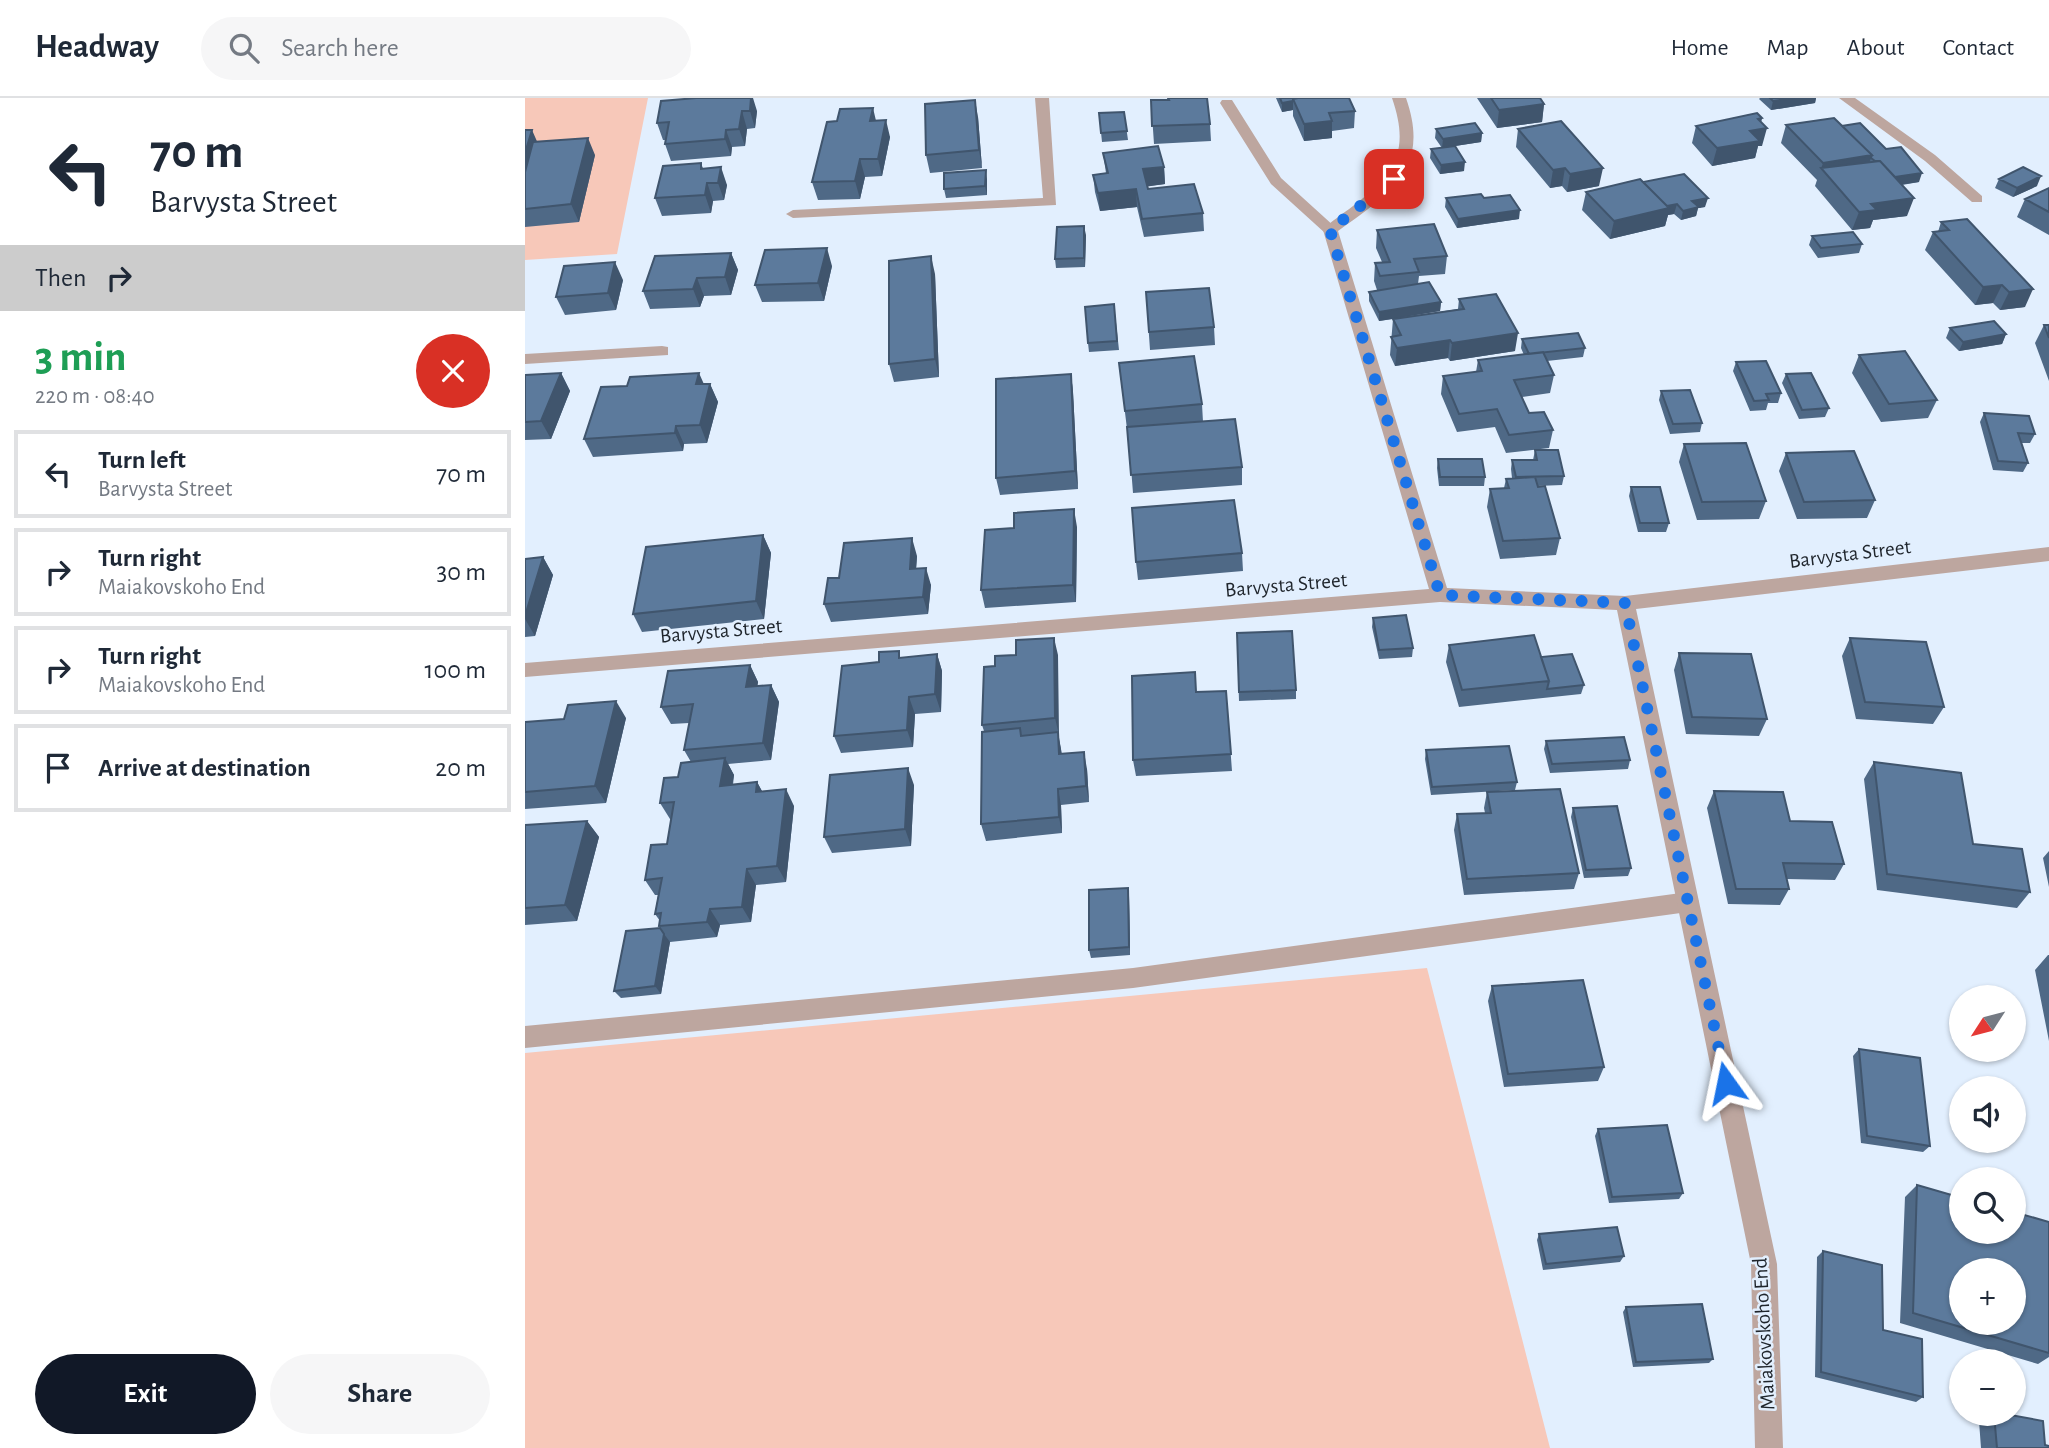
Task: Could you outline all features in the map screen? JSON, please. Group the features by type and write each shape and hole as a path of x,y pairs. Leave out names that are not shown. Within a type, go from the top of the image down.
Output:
{"street":[{"path":"793,214 1051,202 1042,98"},
{"path":"1330,230 1394,179 1410,151 1409,118 1399,98"},
{"path":"1846,98 1930,158 1977,199"},
{"path":"1227,103 1276,181 1330,230 1440,595"},
{"path":"525,359 662,351"},
{"name":"Barvysta Street","path":"525,670 1440,595 1625,603 2049,554"},
{"name":"Maiakovskoho End","path":"1625,603 1764,1264 1769,1448"},
{"path":"525,1037 1133,978 1689,902"}],"shaded area":[{"path":"525,98 648,98 617,254 525,260"},
{"path":"1427,968 1550,1448 525,1448 525,1053"}],"building":[{"path":"751,98 750,111 742,111 739,129 726,130 725,139 665,144 669,122 657,123 661,101"},
{"path":"1168,98 1207,98 1210,124 1152,126 1151,100 1169,100"},
{"path":"1280,98 1298,98 1282,103"},
{"path":"1349,98 1355,111 1329,113 1332,121 1304,124 1293,99"},
{"path":"1491,98 1540,98 1544,104 1499,110"},
{"path":"1770,98 1794,98 1773,101"},
{"path":"975,100 979,150 926,155 925,104"},
{"path":"873,108 870,121 886,120 878,159 860,159 855,181 812,182 827,122 837,121 840,109"},
{"path":"1124,112 1127,131 1101,133 1099,113"},
{"path":"1757,113 1762,118 1758,119 1767,128 1750,131 1760,141 1717,148 1696,126"},
{"path":"1834,118 1872,155 1823,163 1786,125"},
{"path":"1561,121 1603,168 1570,174 1565,168 1553,170 1518,129"},
{"path":"1475,123 1482,133 1443,139 1436,129"},
{"path":"1860,123 1886,149 1901,147 1922,173 1895,177 1880,161 1871,158 1872,155 1842,126"},
{"path":"525,130 532,130 525,153"},
{"path":"588,138 571,204 525,209 525,172 533,142"},
{"path":"1158,146 1164,167 1143,169 1148,189 1194,184 1203,213 1142,219 1136,189 1098,193 1093,175 1108,173 1103,153"},
{"path":"1455,146 1465,162 1441,165 1431,149"},
{"path":"1880,161 1914,198 1871,204 1877,210 1859,212 1821,168"},
{"path":"701,163 701,169 721,167 718,183 707,183 705,195 655,198 663,166"},
{"path":"2023,167 2041,176 2017,188 1999,179"},
{"path":"986,170 985,186 944,189 944,173"},
{"path":"1684,174 1708,198 1692,201 1699,207 1683,211 1677,204 1667,206 1643,182"},
{"path":"1640,179 1669,208 1614,221 1586,192"},
{"path":"2049,188 2049,212 2025,199"},
{"path":"1481,194 1484,198 1510,195 1520,210 1458,219 1446,198"},
{"path":"1967,219 2033,289 2009,292 2002,285 1983,287 1933,232 1949,230 1941,222"},
{"path":"1434,224 1447,256 1414,259 1419,272 1380,276 1375,263 1390,262 1377,230"},
{"path":"1084,226 1084,258 1055,259 1057,227"},
{"path":"1853,232 1862,244 1821,248 1812,236"},
{"path":"827,248 818,283 755,285 765,250"},
{"path":"731,253 725,277 697,278 693,289 643,291 655,256"},
{"path":"931,256 935,359 889,364 889,261"},
{"path":"615,262 608,293 556,297 564,266"},
{"path":"1429,282 1441,302 1379,312 1369,292"},
{"path":"1209,288 1214,327 1149,332 1146,292"},
{"path":"1496,294 1518,333 1397,348 1391,337 1401,335 1393,319 1464,309 1459,299"},
{"path":"1114,304 1117,341 1088,343 1085,307"},
{"path":"1994,321 2006,334 1963,342 1950,328"},
{"path":"2044,325 2049,325 2049,338"},
{"path":"1578,333 1585,348 1529,354 1522,339"},
{"path":"1905,351 1937,400 1889,404 1859,355"},
{"path":"1543,352 1554,375 1514,380 1529,413 1544,412 1553,430 1509,435 1497,409 1459,414 1443,376 1482,371 1478,360"},
{"path":"1194,356 1202,404 1125,411 1119,363"},
{"path":"1766,361 1781,393 1766,394 1769,400 1754,401 1736,362"},
{"path":"561,373 541,421 525,422 525,375"},
{"path":"699,373 696,384 710,384 700,425 676,426 675,433 584,439 601,387 627,386 630,377"},
{"path":"1811,373 1829,408 1802,410 1786,374"},
{"path":"1071,374 1075,471 996,478 996,379"},
{"path":"1690,390 1702,423 1673,424 1661,391"},
{"path":"1984,413 2029,416 2035,434 2018,433 2028,463 1998,461"},
{"path":"1235,419 1242,467 1131,475 1127,427"},
{"path":"1746,443 1766,501 1702,502 1684,444"},
{"path":"1535,450 1558,450 1564,476 1516,477 1512,460 1537,460"},
{"path":"1854,451 1875,500 1804,502 1786,453"},
{"path":"1438,459 1482,459 1485,477 1440,477"},
{"path":"1535,477 1538,487 1545,486 1560,538 1503,541 1490,489 1509,488 1506,479"},
{"path":"1631,487 1660,487 1669,523 1640,523"},
{"path":"1234,500 1242,553 1136,562 1132,508"},
{"path":"1074,509 1073,585 981,590 985,530 1014,528 1014,513"},
{"path":"763,535 756,601 633,614 646,547"},
{"path":"912,538 910,569 926,568 923,597 824,604 828,578 839,578 844,543"},
{"path":"543,557 525,616 525,559"},
{"path":"1406,615 1413,648 1379,650 1373,618"},
{"path":"1292,631 1296,690 1239,692 1237,633"},
{"path":"1534,635 1549,681 1462,690 1449,645"},
{"path":"1054,638 1055,718 982,725 984,667 995,666 995,656 1016,655 1016,640"},
{"path":"1850,638 1926,642 1944,707 1865,702"},
{"path":"899,651 899,658 937,654 935,694 909,697 907,730 834,736 842,666 879,662 879,652"},
{"path":"1679,653 1751,654 1767,719 1692,717"},
{"path":"1572,654 1584,685 1547,689 1549,681 1541,657"},
{"path":"750,665 746,687 771,685 763,743 684,750 693,704 661,707 668,671"},
{"path":"1195,672 1196,692 1226,691 1231,754 1133,760 1132,676"},
{"path":"616,701 595,786 525,792 525,722 564,719 568,705"},
{"path":"1020,728 1021,736 1058,732 1059,754 1084,752 1086,786 1058,789 1059,817 981,824 982,732"},
{"path":"1624,737 1630,760 1552,764 1546,741"},
{"path":"1509,746 1517,782 1432,787 1426,750"},
{"path":"725,758 720,786 757,782 756,792 786,789 777,866 747,869 742,907 710,909 707,922 659,926 661,913 655,914 662,878 645,880 651,845 667,844 674,802 660,803 664,778 678,777 681,763"},
{"path":"1874,762 1961,773 1973,844 2022,849 2030,892 1887,874"},
{"path":"908,768 905,829 824,837 830,775"},
{"path":"1560,789 1579,873 1467,879 1457,814 1491,813 1487,792"},
{"path":"1714,791 1783,792 1790,821 1832,822 1844,864 1783,863 1789,889 1736,889"},
{"path":"1617,806 1631,868 1586,870 1573,808"},
{"path":"587,821 565,905 525,908 525,825"},
{"path":"1128,888 1129,947 1089,950 1089,890"},
{"path":"660,928 664,934 655,986 614,991 626,931"},
{"path":"1583,980 1604,1067 1508,1074 1492,986"},
{"path":"1859,1049 1920,1058 1930,1146 1867,1136"},
{"path":"1667,1125 1683,1193 1612,1197 1598,1129"},
{"path":"1917,1185 1949,1194 1949,1244 2026,1244 2026,1215 2049,1222 2049,1353 1988,1335 2026,1335 2026,1258 1949,1258 1949,1324 1913,1313"},
{"path":"1617,1227 1624,1256 1546,1264 1539,1234"},
{"path":"1823,1251 1882,1265 1883,1330 1922,1339 1923,1397 1821,1372"},
{"path":"1702,1304 1713,1359 1636,1362 1626,1307"},
{"path":"2026,1418 2043,1421 2045,1445 2049,1448 1997,1448 1995,1426 2026,1426"}],"route":[{"path":"1394,179 1366,204 1330,230 1440,595 1625,603 1726,1083"}]}
